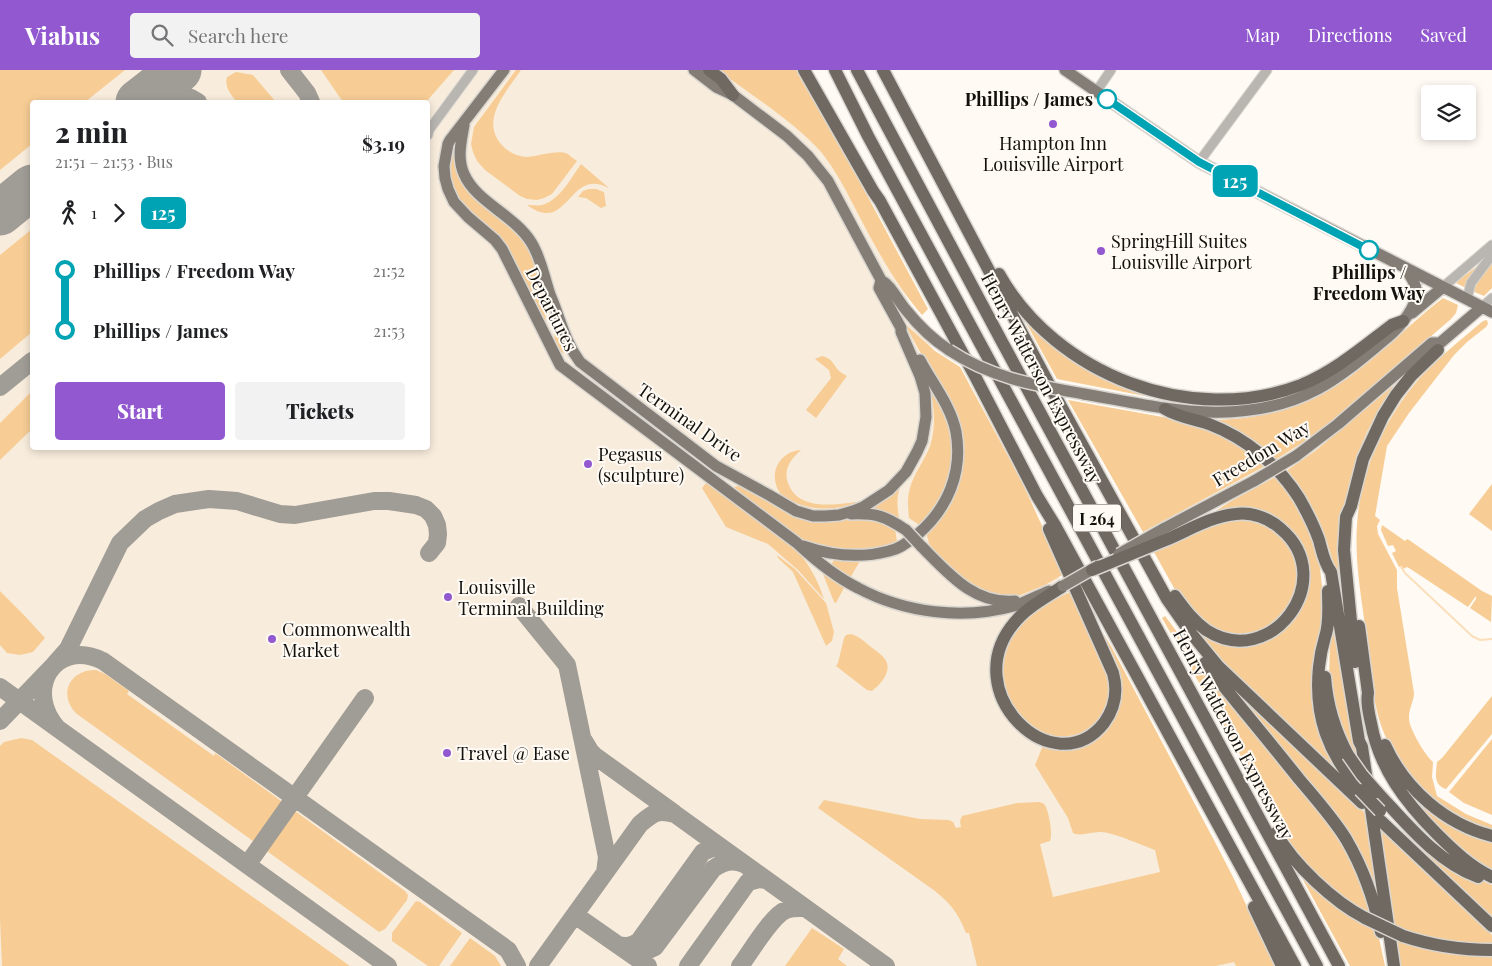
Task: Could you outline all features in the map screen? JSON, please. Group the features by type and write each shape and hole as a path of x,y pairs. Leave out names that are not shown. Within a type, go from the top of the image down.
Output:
{"highway":[{"path":"709,70 721,79 733,95"},
{"path":"804,70 873,192 880,201 981,387 1037,496 1176,745 1295,966"},
{"path":"814,70 878,189 880,201"},
{"name":"Henry Watterson Expressway","path":"836,70 868,136 1317,966"},
{"name":"Henry Watterson Expressway","path":"857,70 1010,357 1340,966"},
{"path":"883,70 1051,388 1167,598 1180,618 1218,666 1362,803 1388,820 1401,840 1492,926"},
{"path":"961,216 973,226 1004,283 1016,300 1049,335 1098,370 1128,383 1156,391 1190,398 1219,399 1260,396 1287,390 1330,370 1392,325 1403,321"},
{"path":"1394,966 1362,747 1363,741 1344,550 1346,517 1351,506 1363,459 1377,426 1396,395 1439,346"},
{"path":"1165,409 1174,414 1220,429 1246,443 1274,465 1305,509 1331,572 1359,741 1362,747"},
{"path":"1037,496 1050,531 1113,673 1116,693 1109,715 1100,728 1081,740 1063,743 1035,736 1014,720 1000,696 996,673 1002,643 1015,622 1027,611 1063,586"},
{"path":"1351,506 1350,541 1352,574 1368,693 1376,724 1387,750 1397,768 1411,786 1430,804 1450,818 1474,830 1492,836"},
{"path":"1092,570 1166,534 1228,514 1238,513 1256,515 1271,521 1290,537 1302,561 1303,586 1293,612 1288,619 1274,630 1260,637 1236,640 1221,637 1197,623 1182,606 1152,559 1140,548"},
{"path":"1327,566 1328,615 1317,688 1320,715 1331,748 1342,767 1381,816"},
{"path":"1153,571 1176,622 1187,639 1345,838 1362,871 1375,905 1388,966"},
{"path":"1325,637 1326,690 1336,730 1348,755 1377,792 1439,855 1463,870 1492,882"},
{"path":"1186,681 1200,692 1278,837 1305,872 1350,909 1403,936 1450,948 1492,950"},
{"path":"1368,693 1367,698 1374,739 1395,785 1418,815 1465,861 1492,877"},
{"path":"1165,728 1167,740 1237,870 1282,966"}],"main road":[{"name":"Terminal Drive","path":"504,70 464,123 460,151 461,164 465,176 475,191 512,220 531,242 542,266 562,330 572,352 580,362 716,466 796,511 813,516 839,515 863,507 889,490 906,472 918,452 926,417 925,393 901,328 879,288 881,280"},
{"name":"Terminal Drive","path":"694,70 716,87 733,95 788,136 808,156 828,181 881,280 887,283 904,308 918,324 935,340 970,364 1008,378 1165,409 1201,412 1238,412 1273,406 1318,389 1349,369 1396,330 1403,321"},
{"path":"1065,70 1199,162 1487,310"},
{"name":"Departures","path":"464,123 450,140 447,149 444,166 448,189 459,208 486,231 502,249 560,365 797,543"},
{"path":"1403,321 1415,302 1417,292 1415,284 1405,268"},
{"path":"1403,321 1443,287"},
{"name":"Freedom Way","path":"1166,534 1296,456 1338,424 1432,343 1439,346 1487,310"},
{"path":"797,543 841,556 868,556 890,552 913,539 930,524 946,502 957,461 957,444 953,422 946,405 901,328"},
{"path":"839,515 859,514 881,516 889,519 906,530 961,584 980,597 1013,601 1035,596 1063,586 1092,570"},
{"path":"797,543 817,560 858,588 877,597 912,607 941,612 966,613 1012,606 1023,603 1035,596"}],"street":[{"path":"430,129 473,70"},
{"path":"1096,92 1111,70"},
{"path":"1199,162 1267,70"},
{"path":"1443,287 1492,245"},
{"path":"1467,299 1471,283 1492,255"},
{"path":"1487,310 1492,298"}],"shaded area":[{"path":"0,70 792,70 941,366 1143,727 1270,966 0,966"},
{"path":"0,70 125,70 88,100 30,100 30,146 0,170"},
{"path":"321,70 454,70 428,100 342,100"},
{"path":"516,70 521,70 503,96 494,116 493,126 502,145 516,155 531,157 564,153 577,161 552,194 537,200 520,196 485,170 477,161 471,144 474,127"},
{"path":"718,70 798,70 928,309 922,315 886,265 841,182 822,153 799,130"},
{"path":"236,72 253,75 274,100 235,100 226,84 227,77"},
{"path":"454,144 456,170 467,190 516,233 530,253 542,289 546,326 529,291 455,194 450,169"},
{"path":"581,164 609,188 595,184 585,186 561,207 552,212 541,212 527,205 542,205 560,194"},
{"path":"589,189 604,192 606,206 601,208 586,198 578,197 583,191"},
{"path":"30,231 30,334 0,359 0,255"},
{"path":"1492,260 1492,288 1484,296 1472,291 1473,285"},
{"path":"1480,264 1466,288 1456,283 1459,280"},
{"path":"1443,298 1458,305 1456,313 1451,319 1330,423 1275,460 1215,420 1253,417 1272,413 1290,408 1324,393 1356,372"},
{"path":"1019,310 1090,367 1227,405 1191,405 1057,379"},
{"path":"1487,320 1488,324 1486,327 1454,355 1409,413 1387,446 1375,516 1380,520 1377,526 1378,534 1397,570 1397,588 1414,693 1409,722 1414,734 1433,762 1432,777 1437,796 1466,814 1492,825 1492,831 1451,812 1423,793 1412,780 1391,747 1381,726 1375,702 1359,579 1357,547 1357,525 1363,486 1369,466 1385,429 1418,380 1449,349 1483,321"},
{"path":"904,323 935,351 960,367 1022,482 1064,574 1045,585 1018,596 991,596 964,582 930,547 926,532 930,531 946,507 960,466 938,384"},
{"path":"557,326 564,354 555,342"},
{"path":"822,356 830,360 839,371 847,376 816,418 806,410 831,378 829,370 815,359"},
{"path":"928,381 947,417 952,439 953,464 943,496 921,526 909,518 908,499 912,482 928,451 932,438 934,414"},
{"path":"1393,386 1395,387 1379,409 1367,432 1357,456 1347,493 1343,519 1347,632 1339,587 1321,527 1301,490 1286,471 1315,451"},
{"path":"30,393 30,431 0,460 0,423"},
{"path":"1068,400 1196,423 1221,432 1267,465 1143,532"},
{"path":"801,450 791,461 787,469 788,483 793,493 810,503 832,505 864,501 837,508 819,508 801,505 782,496 775,481 777,467 780,460 786,455"},
{"path":"1277,476 1293,497 1310,532 1319,559 1323,618 1318,653 1345,779 1228,667 1189,620 1239,643 1297,610 1299,542 1291,531 1284,524 1212,513"},
{"path":"707,482 793,546 811,571 824,599 798,570 768,544 726,527 702,488"},
{"path":"902,483 897,500 899,518 870,508"},
{"path":"1492,484 1492,531 1469,514"},
{"path":"741,485 779,508 802,519 834,521 868,517 876,518 895,529 897,542 881,549 864,553 816,546 801,539 732,488"},
{"path":"1233,517 1266,523 1289,543 1299,574 1293,601 1276,622 1257,632 1233,634 1210,626 1190,608 1174,588 1154,552 1213,524"},
{"path":"1382,525 1405,541 1409,540 1492,596 1491,622 1470,608 1476,596 1468,607 1409,568 1403,569 1402,566 1399,567 1392,553 1396,551 1393,545 1388,546 1381,530"},
{"path":"777,555 795,569 826,603 834,632 832,641 826,646 793,572"},
{"path":"834,560 860,561 850,578 831,565"},
{"path":"821,569 845,586 836,603 834,602"},
{"path":"0,591 45,638 33,652 20,655 7,653 0,645"},
{"path":"1072,591 1111,682 1107,707 1100,719 1082,733 1065,737 1049,736 1034,729 1013,709 1002,683 1003,651 1021,620 1053,599"},
{"path":"1334,614 1358,760 1340,729 1329,679 1330,643"},
{"path":"1165,616 1323,813 1346,845 1374,918 1330,889 1293,847 1162,618"},
{"path":"1096,622 1111,646 1216,844 1275,966 1236,966 1234,962 1216,966 977,966 969,933 966,933 954,909 945,900 818,808 824,800 920,819 949,820 953,822 956,828 961,827 960,821 962,816 1017,803 1039,802 1043,803 1046,807 1050,824 1050,841 1040,844 1053,897 1160,872 1155,850 1107,833 1073,833 1068,818 1035,765 1044,743 1087,740 1116,710"},
{"path":"851,634 864,641 886,661 886,674 882,682 872,691 867,690 836,666 844,638 846,635"},
{"path":"96,670 129,691 127,694 214,756 215,753 405,891 408,895 407,900 385,929 379,932 77,714 71,707 68,699 67,691 69,684 79,674"},
{"path":"1234,689 1365,813 1380,906 1370,879"},
{"path":"1492,696 1492,734 1446,789 1442,787 1436,778 1437,762"},
{"path":"21,738 32,740 350,966 2,966 0,919 0,746 4,742"},
{"path":"1492,739 1492,815 1464,803 1449,792"},
{"path":"1387,758 1405,784 1492,839 1492,873 1477,864 1415,805"},
{"path":"1378,803 1472,877 1492,885 1492,919 1436,865"},
{"path":"1379,827 1492,935 1492,944 1447,943 1394,927"},
{"path":"1296,867 1377,929 1385,966 1350,966"},
{"path":"416,901 462,933 439,966 428,966 392,941 392,933"},
{"path":"812,928 844,949 838,959 847,966 785,966"},
{"path":"470,938 495,956 501,966 450,966"},
{"path":"1397,938 1492,954 1492,966 1401,966"}],"waterway":[{"path":"1401,567 1405,573 1472,636 1480,640 1492,639"}],"taxiway":[{"path":"289,70 310,100"},
{"path":"142,100 154,94 168,92 194,100"},
{"path":"0,387 30,363"},
{"path":"0,721 68,649 120,543 145,519 175,504 209,499 237,501 280,514 295,515 374,501 416,505 426,509 433,516 437,525 437,543 429,553"},
{"path":"519,606 567,665 607,857 605,873"},
{"path":"58,729 48,714 43,699 44,684 49,672 58,662 70,656 86,655 103,661 508,950 517,966"},
{"path":"0,687 388,966"},
{"path":"247,865 365,698"},
{"path":"584,741 595,756 674,813"},
{"path":"538,966 640,824 659,812 675,814 886,966"},
{"path":"618,945 629,946 639,941 703,852 712,848 722,848"},
{"path":"627,951 644,952 655,947 713,869 728,862 744,864"},
{"path":"688,966 748,882 759,879 766,880"},
{"path":"740,966 768,926 780,913 791,908 806,908"},
{"path":"575,915 648,966"}],"runway":[{"path":"141,100 179,70"},
{"path":"0,213 30,189"}],"bus line":[{"name":"125","path":"1107,99 1199,162 1369,250"}],"place":[{"name":"Phillips / James","path":"1107,99"},
{"name":"Hampton Inn Louisville Airport","path":"1053,124"},
{"name":"Phillips / Freedom Way","path":"1369,250"},
{"name":"SpringHill Suites Louisville Airport","path":"1101,251"},
{"name":"Pegasus (sculpture)","path":"588,464"},
{"name":"Louisville Terminal Building","path":"448,597"},
{"name":"Commonwealth Market","path":"272,639"},
{"name":"Travel @ Ease","path":"447,753"}]}
